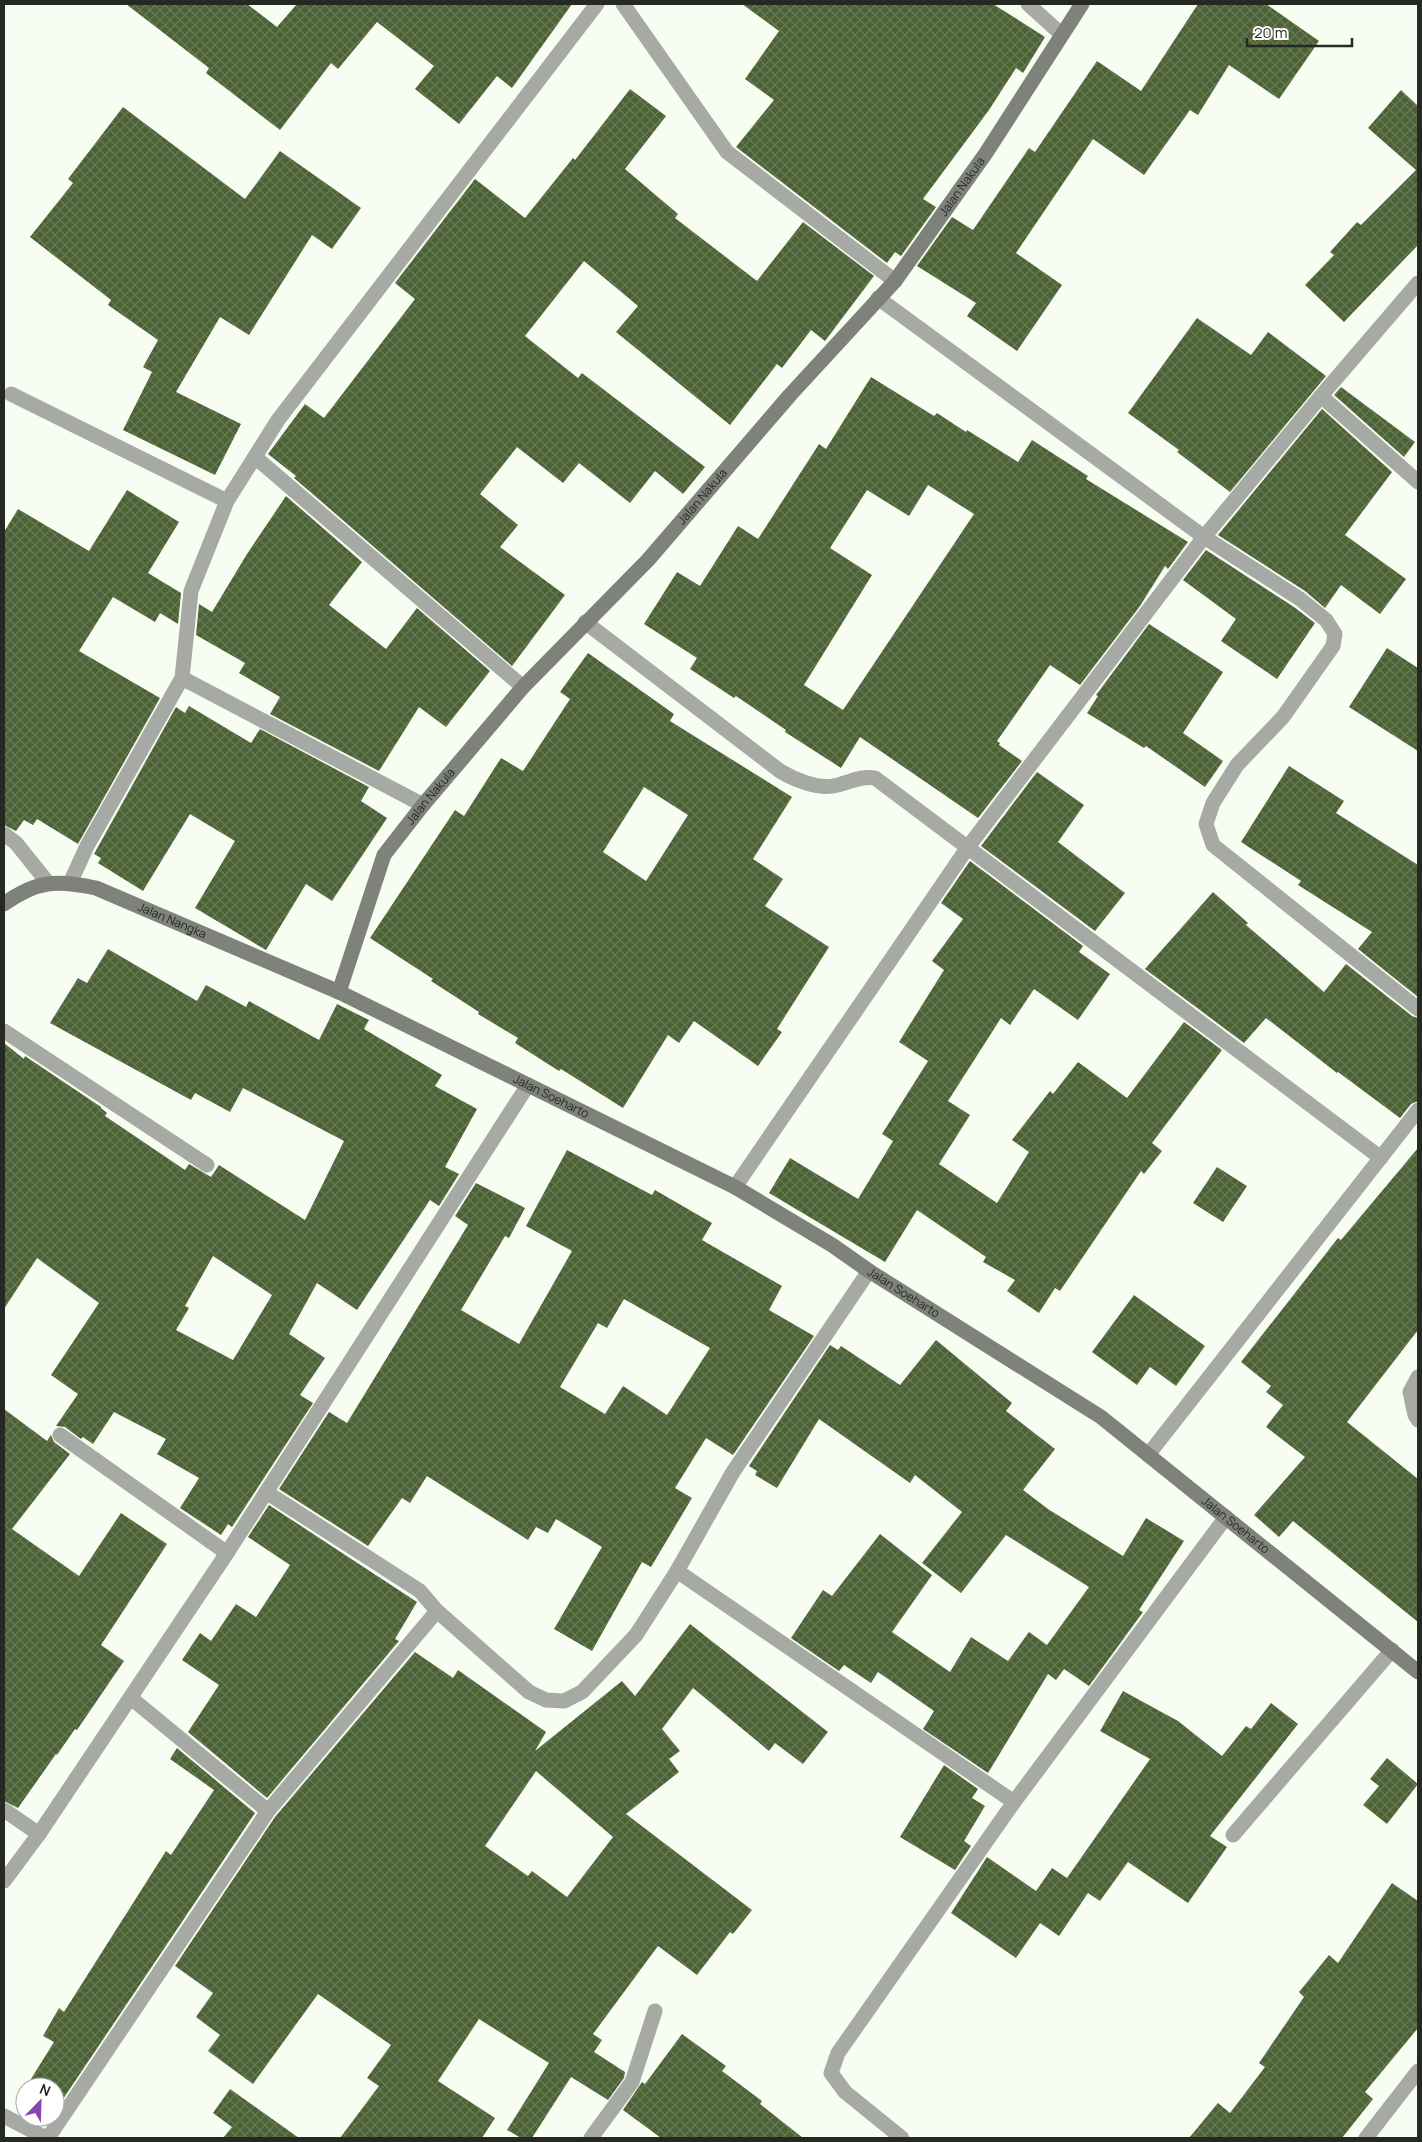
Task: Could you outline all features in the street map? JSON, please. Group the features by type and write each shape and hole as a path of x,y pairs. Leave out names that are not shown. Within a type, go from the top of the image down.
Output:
{"street":[{"path":"70,883 87,846 182,678 191,591 227,502 278,420 597,4"},
{"path":"623,4 727,152 895,281"},
{"path":"1028,4 1061,34"},
{"name":"Jalan Nakula","path":"339,992 384,855 423,804 523,687 648,560 790,395 895,281 986,153 1082,4"},
{"path":"735,1187 968,847 1204,537 1320,396 1418,283"},
{"path":"878,298 1204,537 1300,599 1326,620 1334,634 1334,646 1288,709 1237,765 1213,802 1206,824 1213,845 1418,1009"},
{"path":"12,394 227,502"},
{"path":"1320,396 1418,482"},
{"path":"255,457 523,687"},
{"path":"585,622 780,771 792,778 830,787 864,778 875,778 1381,1158"},
{"path":"182,678 423,804"},
{"path":"4,834 16,843 48,883"},
{"name":"Jalan Nangka","path":"4,904 24,889 48,883 70,883 96,888 339,992"},
{"name":"Jalan Soeharto","path":"339,992 735,1187 832,1245 869,1271 1101,1417 1418,1672"},
{"path":"4,1031 207,1166"},
{"path":"4,1881 39,1834 227,1553 528,1085"},
{"path":"1148,1454 1418,1110"},
{"path":"266,1492 420,1591 437,1611 529,1692 546,1700 564,1700 582,1692 636,1635 677,1571 733,1472 869,1271"},
{"path":"1418,1377 1410,1392 1415,1415 1418,1420"},
{"path":"60,1435 227,1553"},
{"path":"902,2138 845,2092 831,2073 838,2053 1014,1802 1226,1517"},
{"path":"677,1571 1014,1802"},
{"path":"4,2116 47,2138 268,1810 437,1611"},
{"path":"1233,1835 1392,1650"},
{"path":"131,1698 268,1810"},
{"path":"4,1810 39,1834"},
{"path":"591,2138 632,2082 655,2011"},
{"path":"1366,2138 1418,2071"}],"building":[{"path":"126,4 247,4 277,27 297,4 572,4 512,88 497,76 459,124 415,89 434,66 377,22 338,69 331,63 280,130 206,73 209,68"},
{"path":"742,4 993,4 1045,37 1023,73 1016,68 989,110 923,199 936,207 901,256 895,252 887,263 736,147 774,100 745,79 779,31"},
{"path":"1198,4 1266,4 1319,41 1279,99 1229,65 1198,115 1190,110 1144,175 1093,139 1016,253 1062,285 1017,351 967,316 976,303 917,266 952,217 973,230 1029,148 1035,152 1097,61 1141,91"},
{"path":"630,89 666,116 625,169 678,214 675,218 757,281 803,222 874,276 825,341 811,330 782,368 777,364 730,425 616,332 638,306 584,261 525,336 578,378 582,373 705,467 683,494 655,471 630,503 579,463 563,483 517,447 480,494 518,525 500,547 565,595 512,666 294,478 296,476 268,454 305,404 324,418 415,299 395,283 475,179 525,218 573,158 575,160"},
{"path":"1401,90 1418,106 1418,245 1344,322 1305,285 1334,255 1330,252 1357,222 1361,225 1416,170 1368,128"},
{"path":"123,107 245,199 280,151 361,208 332,249 312,235 249,335 220,317 176,392 241,424 215,475 123,430 152,372 143,367 158,340 108,305 111,300 30,237 73,183 68,179"},
{"path":"1197,318 1251,355 1268,332 1326,376 1230,492 1177,452 1179,450 1128,413"},
{"path":"871,377 934,416 937,413 1018,462 1032,440 1088,476 1086,479 1188,542 1168,569 1165,566 1140,606 1080,685 1050,665 997,741 1000,743 999,745 1022,761 978,818 860,737 841,768 785,732 786,730 736,696 734,698 690,669 697,658 644,624 677,572 700,586 738,526 758,539 819,444 826,449","holes":["928,485 974,514 843,710 804,685 872,575 830,548 867,490 909,516"]},
{"path":"1341,387 1415,442 1404,457 1334,395"},
{"path":"1322,409 1392,472 1345,535 1406,579 1380,614 1341,585 1325,608 1305,591 1218,535"},
{"path":"127,490 179,522 148,573 181,593 178,624 160,613 155,622 113,597 79,651 160,698 78,844 37,819 33,825 24,820 16,831 4,825 4,532 18,509 89,551"},
{"path":"286,496 362,562 329,605 386,649 417,608 490,671 446,727 419,707 379,771 270,714 280,697 239,673 245,663 196,635 199,604 212,612 247,554"},
{"path":"1206,550 1294,607 1315,623 1277,679 1221,641 1236,619 1183,580"},
{"path":"1149,624 1223,672 1183,733 1223,761 1205,787 1146,746 1144,748 1087,713 1098,696 1096,695"},
{"path":"1387,648 1418,668 1418,751 1349,707"},
{"path":"588,653 674,714 670,721 792,797 753,859 783,879 765,906 829,947 777,1029 782,1032 758,1066 694,1021 679,1043 668,1035 623,1108 515,1043 518,1038 478,1014 479,1012 431,981 433,979 370,938 455,810 464,816 501,758 523,771 570,699 560,692","holes":["644,787 688,815 646,881 603,852"]},
{"path":"189,706 251,743 260,729 369,787 361,801 387,818 332,901 306,884 266,950 195,908 235,841 190,814 143,891 98,863 101,858 94,854 176,707 185,713"},
{"path":"1289,766 1344,801 1336,813 1418,865 1418,997 1358,949 1372,932 1298,885 1301,881 1241,842"},
{"path":"1037,772 1084,805 1058,842 1125,893 1095,931 981,846"},
{"path":"970,861 1083,946 1079,952 1110,974 1078,1020 1034,989 1010,1025 1001,1018 948,1101 970,1115 939,1164 997,1203 1029,1152 1012,1140 1050,1091 1053,1094 1078,1062 1127,1098 1184,1022 1222,1050 1152,1143 1162,1151 1144,1174 1141,1171 1060,1291 1055,1288 1039,1313 1007,1291 1015,1280 983,1262 986,1257 917,1210 885,1262 769,1193 790,1158 858,1199 893,1141 882,1134 928,1061 899,1042 944,970 932,961 963,919 941,903"},
{"path":"1213,892 1248,923 1246,925 1324,992 1346,964 1412,1016 1418,1018 1418,1101 1411,1104 1400,1118 1337,1073 1266,1018 1244,1043 1145,969"},
{"path":"108,949 197,1001 206,985 246,1007 249,1001 319,1040 337,1004 369,1020 364,1029 442,1075 435,1086 477,1109 445,1167 459,1174 439,1206 430,1200 357,1310 317,1283 289,1334 325,1358 300,1395 313,1403 232,1527 228,1524 221,1535 180,1508 199,1478 157,1454 166,1439 114,1412 93,1444 83,1437 81,1439 65,1427 56,1426 78,1394 51,1375 99,1303 37,1258 4,1309 4,1043 24,1059 25,1056 101,1107 107,1113 105,1116 185,1170 189,1164 211,1177 219,1165 305,1220 344,1141 243,1088 230,1112 195,1093 191,1100 50,1023 78,978 87,983","holes":["213,1256 272,1295 233,1360 176,1330 189,1308 185,1306"]},
{"path":"1418,1148 1418,1330 1347,1422 1418,1479 1418,1622 1293,1521 1279,1537 1254,1515 1305,1457 1266,1427 1283,1405 1266,1392 1271,1386 1241,1362 1338,1238 1341,1240"},
{"path":"567,1150 652,1195 655,1190 712,1223 702,1240 782,1286 769,1310 814,1336 733,1455 706,1438 675,1488 692,1498 651,1567 642,1562 592,1651 554,1629 602,1547 556,1519 548,1533 536,1527 528,1540 427,1476 410,1503 402,1498 368,1546 279,1489 329,1412 347,1423 468,1225 455,1216 476,1183 525,1208 509,1238 505,1236 461,1310 519,1344 572,1251 526,1226","holes":["624,1299 710,1348 667,1415 623,1386 605,1414 560,1387 598,1323 607,1328"]},
{"path":"1217,1167 1247,1186 1223,1222 1193,1203"},
{"path":"1134,1295 1205,1346 1176,1386 1150,1367 1137,1385 1092,1352"},
{"path":"936,1340 1012,1403 1006,1411 1055,1449 1023,1490 1048,1509 1123,1556 1146,1518 1184,1541 1139,1610 1143,1612 1089,1686 1064,1669 1056,1680 1048,1674 988,1773 923,1729 934,1711 878,1672 871,1683 844,1665 839,1671 791,1638 823,1590 832,1596 880,1534 932,1575 892,1632 950,1672 971,1637 1008,1661 1029,1632 1047,1645 1089,1587 1006,1535 961,1593 922,1563 962,1512 915,1475 910,1483 819,1419 777,1488 755,1475 757,1471 749,1466 830,1345 838,1350 841,1346 900,1385"},
{"path":"4,1409 47,1441 51,1435 54,1442 70,1454 12,1529 79,1576 121,1513 167,1544 101,1645 124,1661 77,1730 75,1729 56,1754 18,1808 4,1801"},
{"path":"269,1505 417,1602 395,1639 399,1641 267,1798 188,1732 219,1685 182,1660 200,1633 211,1641 236,1604 256,1617 290,1565 248,1537"},
{"path":"690,1624 828,1732 803,1764 775,1743 769,1751 693,1688 662,1729 680,1751 669,1759 679,1772 626,1814 752,1910 733,1934 730,1932 697,1975 658,1946 593,2034 602,2040 594,2052 625,2072 624,2078 608,2100 571,2077 532,2138 521,2138 507,2130 549,2063 479,2019 438,2081 495,2118 482,2138 340,2138 379,2086 367,2078 391,2045 318,1994 253,2084 208,2051 220,2035 196,2017 213,1993 175,1966 275,1817 415,1652 453,1678 458,1670 546,1732 535,1751 622,1681 635,1696","holes":["536,1771 613,1837 567,1897 532,1871 528,1876 485,1846"]},
{"path":"1123,1691 1178,1721 1222,1756 1246,1726 1251,1729 1271,1703 1298,1724 1210,1836 1227,1847 1188,1903 1128,1862 1100,1901 1088,1893 1059,1936 1040,1923 1016,1958 951,1913 987,1857 1036,1891 1052,1868 1067,1878 1150,1759 1100,1731"},
{"path":"177,1748 255,1813 65,2096 65,2077 32,2077 54,2042 43,2036 59,2008 64,2012 166,1851 171,1855 214,1790 170,1759"},
{"path":"1387,1758 1418,1784 1387,1824 1363,1805 1379,1786 1370,1779"},
{"path":"944,1765 978,1789 972,1798 985,1806 964,1841 971,1846 955,1870 900,1837"},
{"path":"1392,1883 1418,1901 1418,2028 1365,2092 1373,2099 1342,2138 1189,2138 1218,2103 1230,2113 1265,2067 1259,2063 1304,1997 1299,1992 1329,1955 1338,1963"},
{"path":"682,2034 726,2066 722,2071 762,2101 760,2104 803,2138 661,2138 623,2110 642,2082 645,2084"},
{"path":"230,2089 299,2138 223,2138 232,2127 213,2113"}]}
